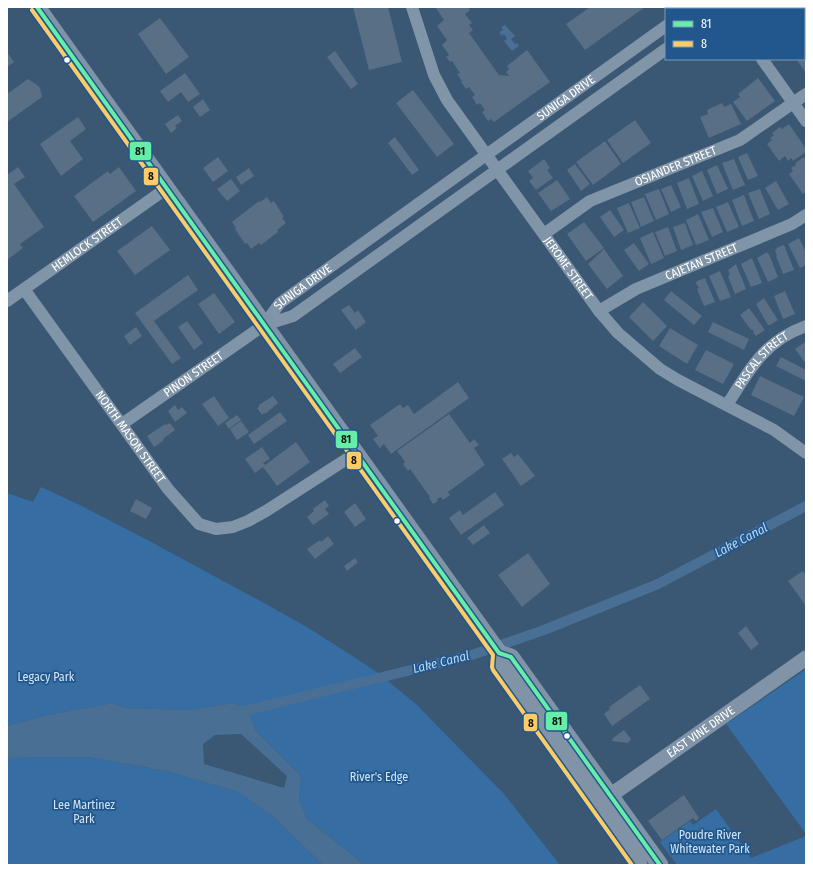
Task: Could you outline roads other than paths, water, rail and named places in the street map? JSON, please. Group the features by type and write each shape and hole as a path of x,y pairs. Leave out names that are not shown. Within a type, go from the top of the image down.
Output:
{"highway":[{"path":"37,7 499,653 511,657 660,865"},
{"path":"499,653 498,667 639,865"}],"main road":[{"name":"EAST VINE DRIVE","path":"596,806 806,658"}],"street":[{"name":"JEROME STREET","path":"412,7 434,75 448,100 599,311 618,333 660,369 678,380 774,430 806,453"},
{"name":"SUNIGA DRIVE","path":"264,325 280,303 665,27"},
{"name":"SUNIGA DRIVE","path":"264,325 293,316 665,50"},
{"path":"763,60 806,120"},
{"name":"OSIANDER STREET","path":"544,234 590,201 740,140 806,94"},
{"name":"HEMLOCK STREET","path":"7,301 167,188"},
{"name":"CAJETAN STREET","path":"599,311 636,289 792,224 806,216"},
{"name":"NORTH MASON STREET","path":"24,289 168,489 199,524 216,529 233,527 248,521 356,453"},
{"name":"PINON STREET","path":"122,424 264,325"},
{"name":"PASCAL STREET","path":"726,405 754,363 769,346 795,330 806,326"}],"waterway":[{"name":"Lake Canal","path":"236,713 472,655 544,630 658,584 806,506"}],"park label":[{"name":"Legacy Park","path":"46,677"},
{"name":"River's Edge","path":"379,777"},
{"name":"Lee Martinez Park","path":"84,812"},
{"name":"Poudre River Whitewater Park","path":"710,842"}]}
